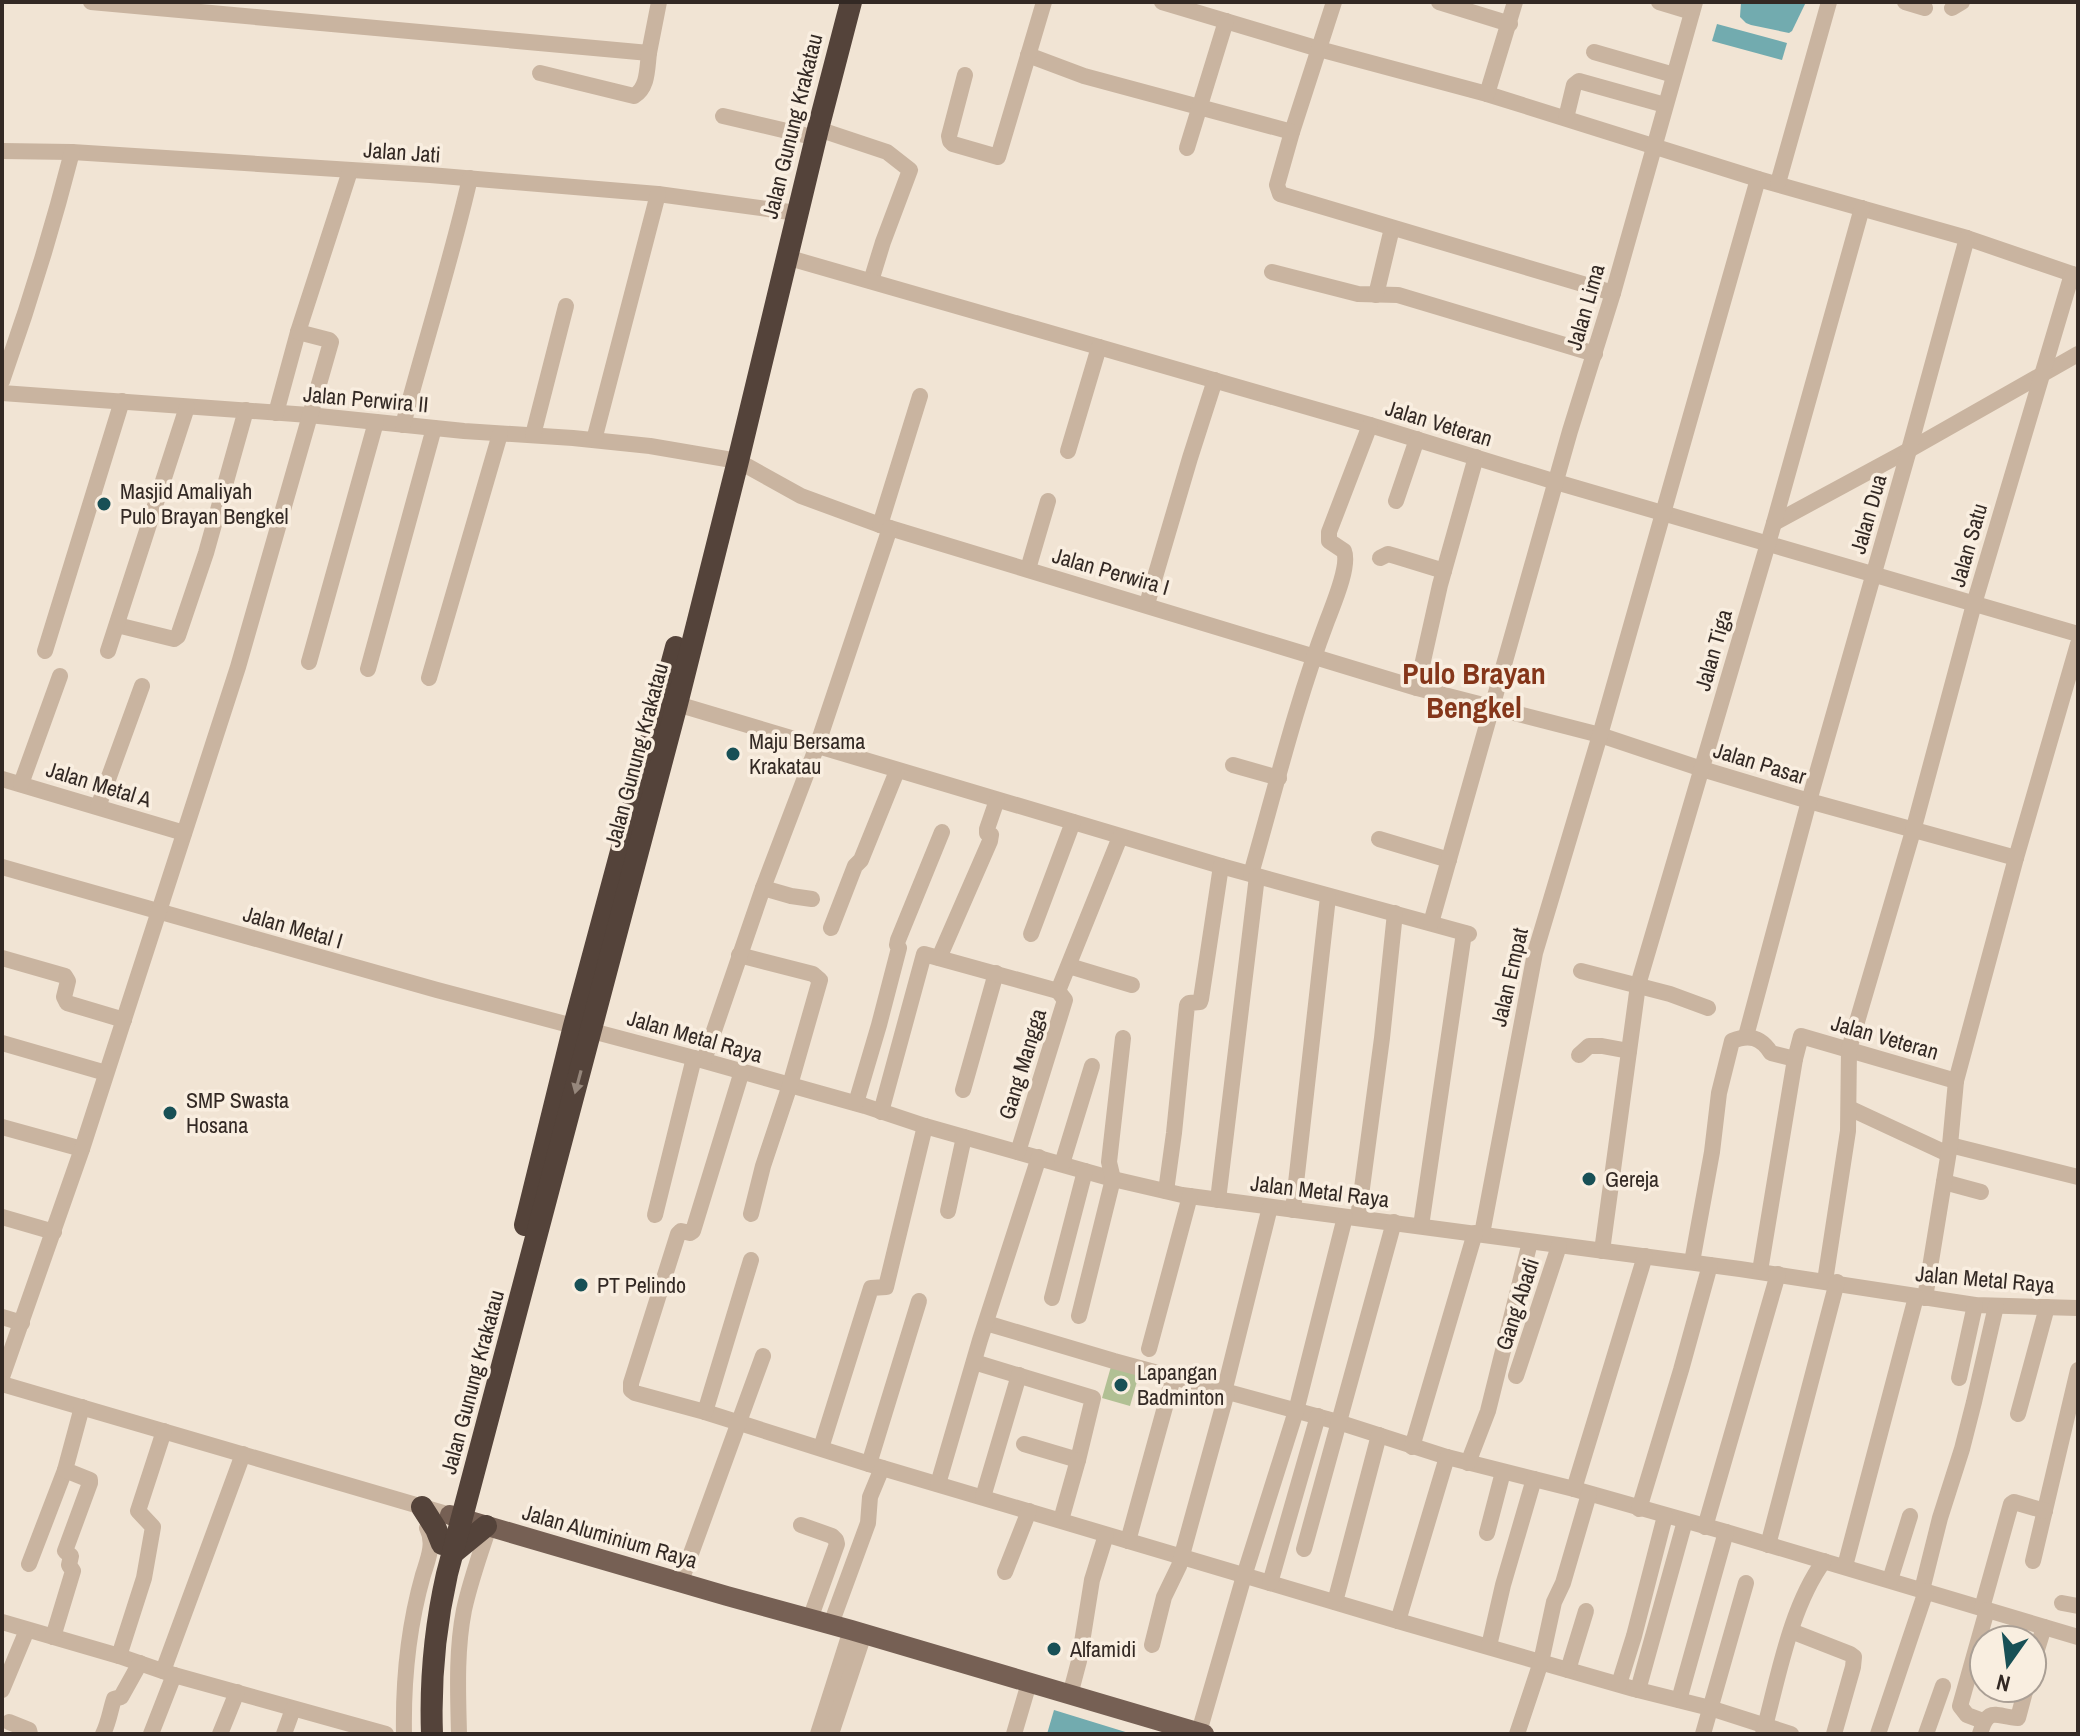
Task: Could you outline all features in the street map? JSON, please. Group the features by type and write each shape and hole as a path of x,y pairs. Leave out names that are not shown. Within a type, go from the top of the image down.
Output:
{"highway":[{"name":"Jalan Gunung Krakatau","path":"811,132 839,2"},
{"name":"Jalan Gunung Krakatau","path":"583,1028 677,704 790,212 851,2"},
{"name":"Jalan Gunung Krakatau","path":"448,1548 583,1028 657,721 786,257 790,212"},
{"path":"414,1505 448,1548 435,1639 432,1734"},
{"path":"422,1734 427,1633 448,1548 487,1526"}],"main road":[{"name":"Jalan Aluminium Raya","path":"456,1517 1202,1733"}],"street":[{"path":"91,2 649,53"},
{"path":"540,73 634,96 639,94 645,83 659,2"},
{"path":"965,75 950,141 998,157 1044,2"},
{"path":"1162,2 1319,49 1487,94 1758,179 1967,238 2075,275"},
{"path":"1334,2 1277,185 1280,194 1613,293"},
{"path":"1439,2 1510,24"},
{"path":"1487,94 1515,2"},
{"path":"1659,2 1694,7"},
{"path":"1778,183 1829,2"},
{"path":"1905,2 1925,8"},
{"name":"Jalan Lima","path":"1431,923 1694,7"},
{"path":"1187,148 1226,21"},
{"path":"1594,52 1674,75"},
{"path":"1028,55 1084,76 1292,132"},
{"path":"1566,118 1574,85 1579,81 1665,105"},
{"path":"723,116 811,132 887,152 910,170 871,281"},
{"name":"Jalan Jati","path":"2,151 72,152 470,178 658,194 790,212"},
{"path":"2,381 30,302 72,152"},
{"path":"276,413 298,332 350,171"},
{"path":"403,425 470,178"},
{"name":"Jalan Empat","path":"1412,1447 1479,1234 1535,953 1758,179"},
{"path":"594,440 658,194"},
{"name":"Jalan Tiga","path":"1602,1251 1638,985 1774,523 1862,208"},
{"path":"1376,295 1392,228"},
{"name":"Jalan Dua","path":"1746,1036 1967,238"},
{"name":"Jalan Veteran","path":"786,257 2078,634"},
{"path":"1272,272 1358,294 1398,295 1595,354"},
{"name":"Jalan Satu","path":"1768,1545 1831,1282 1848,1131 1849,1049 1913,831 1974,604 2041,376 2075,275"},
{"path":"533,435 566,306"},
{"path":"3,1386 237,670 331,342 298,332"},
{"path":"1068,451 1099,347"},
{"path":"1774,523 2078,354"},
{"path":"1147,604 1215,380"},
{"name":"Jalan Perwira II","path":"2,393 594,440 732,459"},
{"path":"655,1215 699,1059 817,746 885,526 920,396"},
{"path":"45,651 122,401"},
{"path":"108,651 187,407"},
{"path":"117,625 174,639 178,636 206,553 246,410"},
{"path":"309,662 376,422"},
{"path":"1218,1200 1254,875 1314,655 1346,555 1329,541 1329,532 1370,425"},
{"path":"368,669 434,428"},
{"path":"429,678 500,434"},
{"path":"1396,501 1417,439"},
{"path":"1417,688 1444,571 1476,457"},
{"name":"Jalan Perwira I","path":"732,459 801,496 885,526 1417,688 1493,708"},
{"path":"1028,569 1048,501"},
{"path":"1380,558 1388,554 1444,571"},
{"path":"1845,1566 1920,1297 1944,1182 1956,1081 2078,644"},
{"path":"21,784 60,676"},
{"path":"98,807 142,686"},
{"path":"677,704 1120,837 1467,933 1421,1226"},
{"name":"Jalan Pasar","path":"1493,708 1600,735 1809,801 2016,858"},
{"path":"1233,765 1279,778"},
{"path":"831,928 897,771"},
{"name":"Jalan Metal A","path":"2,779 184,833"},
{"path":"939,958 990,841 991,835 987,829 997,800"},
{"path":"1031,934 1073,822"},
{"path":"856,1103 899,948 898,940 942,832"},
{"path":"881,1112 924,954 1058,991 1120,837"},
{"path":"1379,839 1449,860"},
{"path":"1166,1191 1186,1009 1189,1003 1200,1002 1201,999 1221,866"},
{"name":"Jalan Metal I","path":"2,867 446,993 583,1028"},
{"path":"763,888 812,899"},
{"path":"1293,1210 1328,897"},
{"path":"1202,1733 1244,1576 1296,1411 1351,1217 1382,1038 1395,913"},
{"path":"739,955 813,974 820,980 751,1214"},
{"path":"2,958 65,976 68,981 64,997 67,1003 124,1020"},
{"path":"1069,966 1132,985"},
{"path":"1581,971 1638,985 1708,1008"},
{"path":"963,1090 996,973"},
{"name":"Gang Mangga","path":"1018,1152 1065,1000 1058,991"},
{"name":"Jalan Metal Raya","path":"583,1028 856,1103 925,1126 1113,1179 1190,1196 1760,1271 1975,1305 2078,1308"},
{"path":"1692,1262 1719,1093 1731,1042 1746,1036 1760,1040 1771,1053 1795,1059 1760,1271"},
{"name":"Jalan Veteran","path":"1795,1059 1801,1036 1956,1081"},
{"path":"1079,1316 1113,1179 1109,1162 1123,1038"},
{"path":"2,1043 106,1073"},
{"path":"1579,1055 1589,1046 1629,1051"},
{"path":"1062,1164 1092,1066"},
{"path":"742,1071 693,1231 678,1234 630,1386 635,1393 1244,1576 1710,1708 1764,1730 1791,1734"},
{"path":"1849,1108 1949,1149 2078,1177"},
{"path":"821,1448 871,1288 886,1287 925,1126"},
{"path":"2,1127 82,1149"},
{"path":"948,1211 964,1137"},
{"path":"938,1484 1039,1157"},
{"path":"1052,1298 1085,1171"},
{"path":"1944,1182 1981,1192"},
{"path":"1146,1361 1190,1196"},
{"path":"1152,1645 1164,1597 1176,1575 1226,1392 1270,1207"},
{"path":"2,1217 54,1232"},
{"path":"1304,1549 1394,1222"},
{"path":"1468,1463 1488,1411 1530,1242"},
{"name":"Gang Abadi","path":"1516,1376 1559,1246"},
{"path":"1517,1734 1541,1662 1554,1602 1563,1583 1582,1492 1645,1256"},
{"path":"705,1412 751,1260"},
{"path":"1639,1509 1710,1265"},
{"path":"1705,1527 1778,1274"},
{"path":"831,1734 876,1466 919,1301"},
{"path":"1959,1378 1975,1305"},
{"path":"1878,1734 1924,1590 1996,1306"},
{"path":"2018,1414 2047,1307"},
{"path":"2,1317 22,1323"},
{"path":"986,1323 1146,1361 1173,1378 1318,1416 1468,1463 1726,1532 2034,1624"},
{"path":"1504,1344 1525,1349"},
{"path":"681,1581 763,1356"},
{"path":"974,1362 1093,1398 1061,1520"},
{"path":"2033,1561 2045,1511 2070,1436 2078,1370"},
{"path":"983,1497 1019,1375"},
{"path":"1128,1541 1173,1378"},
{"name":"Jalan Aluminium Raya","path":"3,1386 456,1517"},
{"path":"29,1564 65,1470 82,1407"},
{"path":"1270,1583 1318,1416"},
{"path":"119,1656 144,1578 153,1527 138,1511 164,1431"},
{"path":"1335,1602 1379,1435"},
{"path":"1024,1444 1078,1460"},
{"path":"151,1734 168,1673 243,1454"},
{"path":"1398,1621 1447,1457"},
{"path":"53,1637 73,1571 69,1566 71,1556 66,1549 90,1483 86,1477 65,1470"},
{"path":"1487,1533 1503,1472"},
{"path":"1489,1646 1534,1479"},
{"path":"2021,1704 2017,1719 1989,1715 1982,1728 1960,1706 2011,1504 2014,1502 2045,1511"},
{"path":"404,1734 403,1700 409,1637 431,1545 429,1532 414,1505"},
{"path":"1005,1572 1029,1511"},
{"path":"1619,1684 1665,1516"},
{"path":"1890,1580 1910,1516"},
{"path":"1638,1690 1685,1521"},
{"path":"801,1525 832,1536 837,1544 810,1619"},
{"path":"459,1734 458,1671 462,1624 487,1526"},
{"path":"1679,1700 1726,1532"},
{"path":"1070,1695 1079,1661 1092,1580 1106,1535"},
{"path":"1764,1730 1791,1631 1808,1586 1824,1561"},
{"path":"1703,1734 1746,1583"},
{"path":"1568,1670 1586,1611"},
{"path":"2,1622 363,1731 386,1734"},
{"path":"2048,1628 2078,1637"},
{"path":"2,1690 27,1630"},
{"path":"1791,1631 1854,1657 1834,1734"},
{"path":"103,1734 111,1718 114,1699 121,1697 140,1663"},
{"path":"1014,1734 1033,1684"},
{"path":"1024,1734 1033,1684"},
{"path":"1926,1734 1943,1686"},
{"path":"818,1734 838,1690"},
{"path":"220,1734 237,1692"},
{"path":"284,1734 293,1709"},
{"path":"9,1722 29,1730 30,1734"}],"green space":[{"name":"Lapangan Badminton","path":"1112,1363 1140,1371 1130,1406 1102,1398"}],"water":[{"path":"1741,2 1806,2 1789,33 1746,23 1740,17"},
{"path":"1717,24 1787,43 1782,60 1712,41"},
{"path":"1054,1710 1132,1734 1047,1734"}],"place":[{"name":"Masjid Amaliyah Pulo Brayan Bengkel","path":"104,504"},
{"name":"Maju Bersama Krakatau","path":"733,754"},
{"name":"SMP Swasta Hosana","path":"170,1113"},
{"name":"Gereja","path":"1589,1179"},
{"name":"PT Pelindo","path":"581,1285"},
{"name":"Lapangan Badminton","path":"1121,1385"},
{"name":"Alfamidi","path":"1054,1649"}],"district":[{"name":"Pulo Brayan Bengkel","path":"1474,690"}]}
